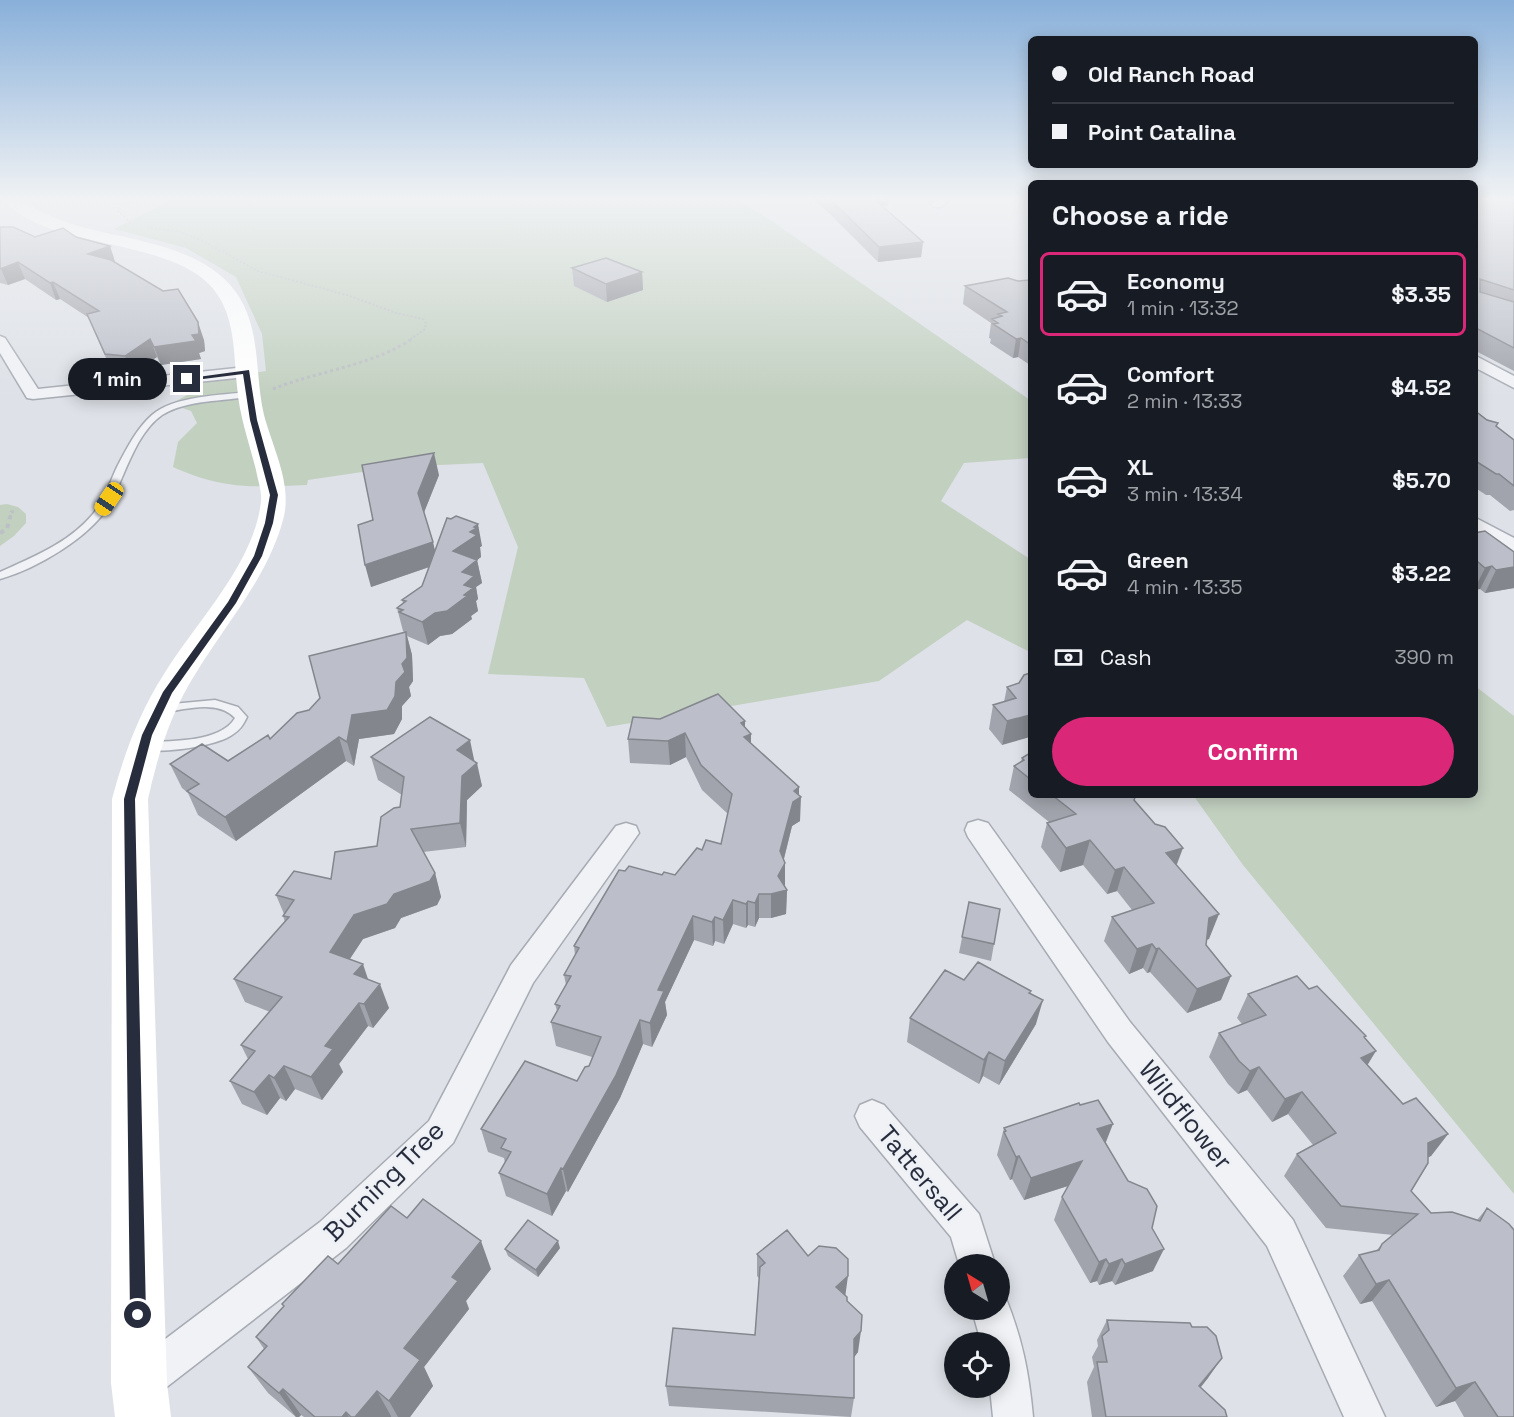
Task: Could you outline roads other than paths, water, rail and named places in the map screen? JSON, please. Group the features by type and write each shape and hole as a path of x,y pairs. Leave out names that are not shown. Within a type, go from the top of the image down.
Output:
{"street":[{"path":"143,1417 139,1383 130,799 143,747 159,710 168,692 232,603 258,556 269,523 274,495 253,420 243,326 237,308 225,289 207,273 191,264"},
{"path":"0,341 33,394 248,383"},
{"path":"1478,362 1514,383"},
{"path":"1478,525 1514,546"},
{"name":"Wildflower","path":"978,830 1119,1032 1280,1233 1365,1417"},
{"name":"Burning Tree","path":"139,1383 333,1235 441,1132 522,974 626,833"},
{"name":"Tattersall","path":"872,1116 966,1227 974,1254"},
{"path":"994,1320 1008,1366 1013,1417"}],"lane":[{"path":"0,576 68,543 96,518 109,499 119,471 153,418 161,411 221,397 248,383"},
{"path":"143,747 212,740 232,729 239,723 240,717 237,712 225,706 213,704 159,710"}]}
